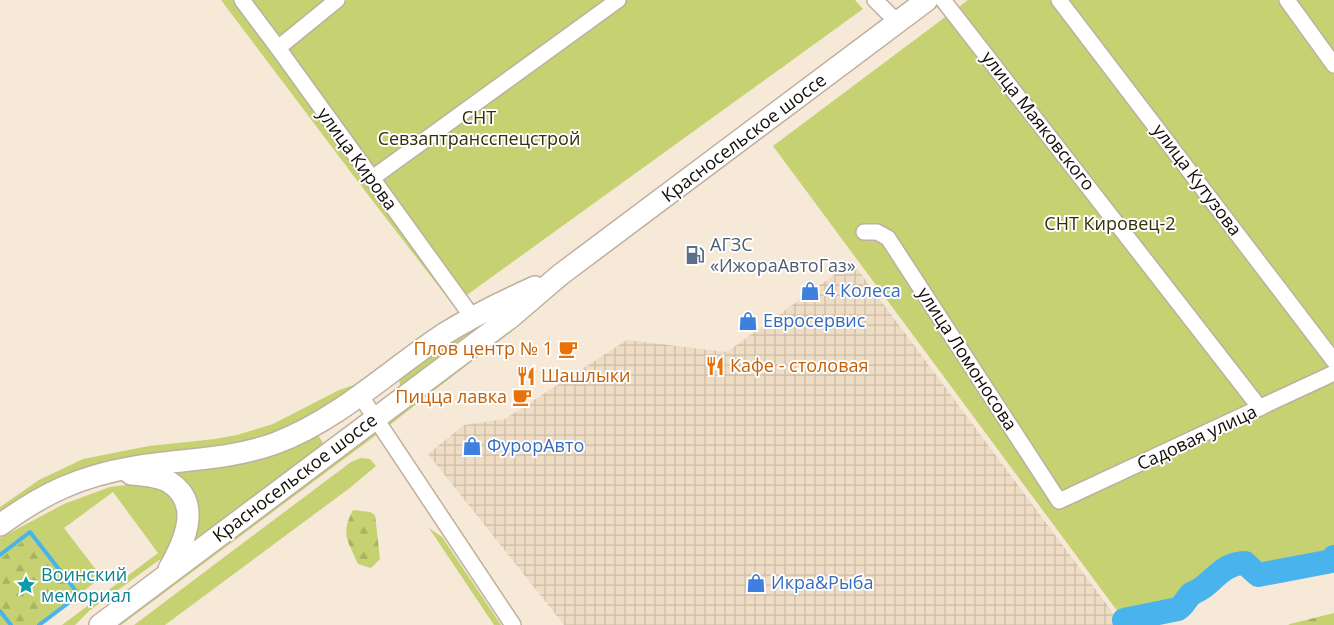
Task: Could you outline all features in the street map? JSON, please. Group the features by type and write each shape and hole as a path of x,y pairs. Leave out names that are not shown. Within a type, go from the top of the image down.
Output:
{"main road":[{"name":"Красносельское шоссе","path":"100,625 511,317 560,275 927,0"},
{"name":"Красносельское шоссе","path":"0,525 25,507 56,490 87,477 135,467 232,454 258,448 298,433 319,422 360,395 444,334 560,275"},
{"path":"109,472 153,477 169,482 183,496 188,512 188,528 182,545 163,578"}],"street":[{"name":"улица Кирова","path":"242,0 473,318"},
{"path":"278,48 337,0"},
{"path":"371,179 618,0"},
{"path":"875,0 897,22"},
{"name":"улица Маяковского","path":"943,0 1260,408"},
{"name":"улица Кутузова","path":"1059,0 1334,361"},
{"path":"1287,0 1334,66"},
{"name":"улица Ломоносова","path":"864,232 877,232 888,238 1059,501"},
{"name":"Садовая улица","path":"1059,501 1334,373"},
{"path":"360,395 514,625"}],"shaded area":[{"path":"852,262 1122,625 564,625 428,454 464,425 505,419 627,340 727,352"}],"green space":[{"name":"СНТ Севзаптрансспецстрой","path":"221,0 855,0 863,9 453,305"},
{"name":"СНТ Кировец-2","path":"968,0 1334,0 1334,557 1332,561 1262,583 1258,575 1245,563 1238,564 1227,568 1202,588 1191,594 1178,609 1124,620 773,146"},
{"path":"499,315 400,388 399,376 435,350"},
{"path":"510,325 512,330 391,424 121,625 111,625"},
{"path":"360,383 300,422 260,439 224,447 0,516 0,507 39,480 83,459 149,446 237,435 273,424 339,390"},
{"path":"317,433 324,445 194,540 170,473 251,462 278,454"},
{"path":"361,458 370,459 376,466 351,487 165,625 134,625 351,462"},
{"path":"141,483 154,485 164,491 180,510 173,547 162,558 89,611 75,625 62,625 158,553 113,492 64,528 97,571 94,583 39,625 0,625 0,538 64,504 110,487"},
{"path":"353,510 370,512 375,515 380,559 371,568 358,564 347,537 347,526"},
{"path":"429,528 442,537 501,625 494,625"},
{"path":"30,536 74,594 33,625 15,625 0,605 0,559"},
{"path":"1334,613 1334,625 1288,625 1290,624"}],"waterway":[{"path":"0,555 30,532 79,595 39,625"},
{"path":"1124,620 1178,609 1191,594 1201,589 1226,568 1238,564 1245,563 1258,575 1332,561 1334,557"},
{"path":"0,611 11,625"}],"place":[{"name":"АГЗС «ИжораАвтоГаз»","path":"695,255"},
{"name":"4 Колеса","path":"810,291"},
{"name":"Евросервис","path":"748,321"},
{"name":"Плов центр № 1","path":"568,349"},
{"name":"Кафе - столовая","path":"715,366"},
{"name":"Шашлыки","path":"526,376"},
{"name":"Пицца лавка","path":"522,397"},
{"name":"ФурорАвто","path":"472,446"},
{"name":"Икра&Рыба","path":"756,583"},
{"name":"Воинский мемориал","path":"26,585"}]}
